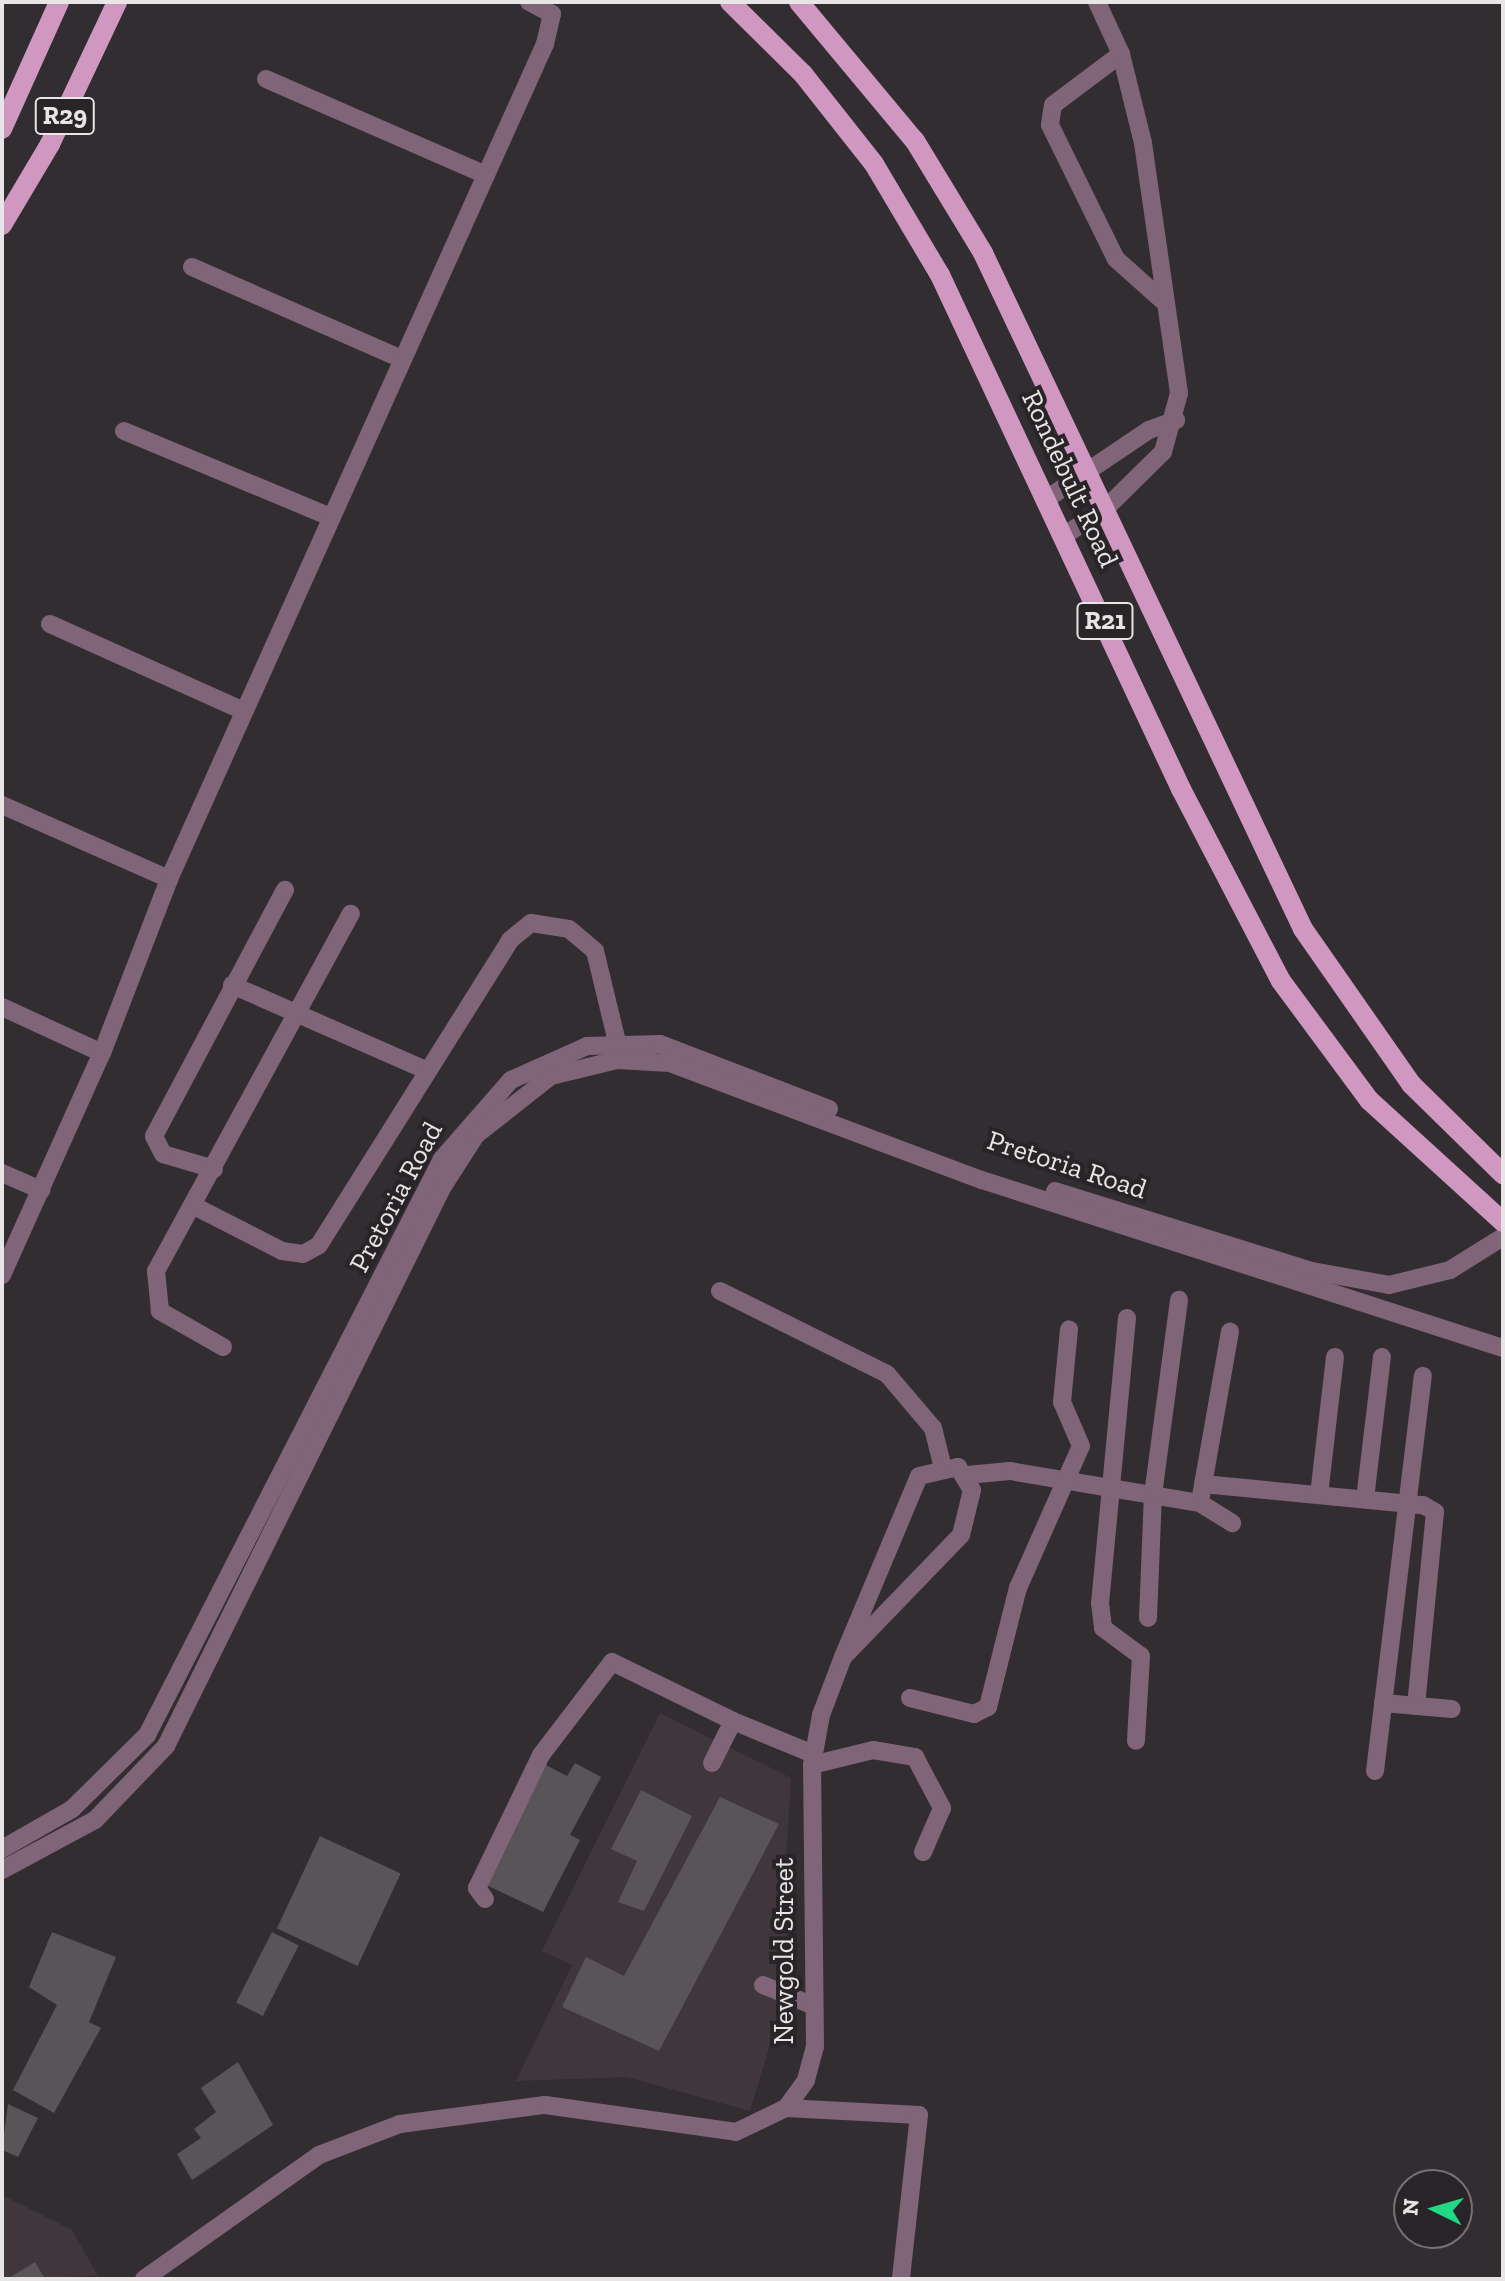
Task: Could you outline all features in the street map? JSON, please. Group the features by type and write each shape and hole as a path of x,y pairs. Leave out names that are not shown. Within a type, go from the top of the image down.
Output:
{"main road":[{"name":"R29","path":"2,129 59,2"},
{"name":"R29","path":"2,225 50,144 117,2"},
{"name":"Rondebult Road","path":"730,2 803,74 874,164 974,339 1181,789 1281,981 1369,1100 1503,1222"},
{"name":"Rondebult Road","path":"799,2 915,141 983,253 1303,929 1411,1084 1503,1174"}],"street":[{"path":"2,1275 102,1053 169,879 553,22 552,14 529,2"},
{"path":"1065,535 1106,508 1163,452 1176,420 1179,366 1162,300 1143,143 1121,54 1097,2"},
{"path":"1121,54 1053,105 1050,125 1116,259 1162,300"},
{"path":"266,79 486,175"},
{"path":"192,267 402,359"},
{"path":"1048,498 1176,420"},
{"path":"124,431 331,517"},
{"path":"50,624 244,711"},
{"path":"2,805 169,879"},
{"path":"214,1169 163,1154 154,1136 285,890"},
{"path":"223,1347 160,1311 154,1294 156,1271 351,914"},
{"path":"194,1206 282,1251 303,1254 319,1245 510,940 531,923 569,929 595,951 617,1042"},
{"path":"232,985 295,1017 428,1071"},
{"path":"2,1007 102,1053"},
{"name":"Pretoria Road","path":"2,1870 95,1820 177,1728 458,1161 524,1093 617,1042 696,1054 900,1139 1070,1203"},
{"name":"Pretoria Road","path":"2,1849 92,1794 158,1717 459,1133 511,1080 589,1055 670,1063 1070,1203 1272,1266"},
{"path":"2,1173 41,1190"},
{"path":"1272,1266 1389,1285 1450,1270 1503,1237"},
{"path":"1272,1266 1503,1348"},
{"path":"720,1291 887,1374 933,1428 942,1465 967,1475 1010,1471 1153,1495 1319,1495 1408,1503 1435,1512 1436,1527 1416,1706"},
{"path":"1148,1618 1153,1495 1179,1300"},
{"path":"1127,1318 1100,1603 1103,1628 1141,1656 1136,1741"},
{"path":"910,1698 974,1714 988,1707 1018,1588 1059,1509 1065,1480 1081,1446 1062,1402 1069,1329"},
{"path":"1202,1494 1230,1332"},
{"path":"1319,1495 1335,1357"},
{"path":"1365,1499 1382,1357"},
{"path":"1375,1771 1423,1376"},
{"name":"Newgold Street","path":"786,2108 806,2080 814,2006 813,1759 843,1657 911,1493 919,1476 942,1465"},
{"path":"843,1657 946,1558 967,1514 967,1475"},
{"path":"1202,1494 1232,1523"},
{"path":"485,1899 477,1888 541,1755 612,1662 813,1759 873,1750 915,1757 942,1808 923,1852"},
{"path":"1383,1703 1452,1709"},
{"path":"158,1717 177,1728"},
{"path":"712,1763 733,1721"},
{"path":"763,1985 814,2006"},
{"path":"144,2279 319,2155 400,2124 545,2105 736,2132 786,2108 919,2115 901,2279"}],"shaded area":[{"path":"660,1713 791,1778 786,1859 791,1975 750,2111 627,2077 516,2081 572,1965 542,1951"},
{"path":"2,2195 72,2230 98,2276 2,2279"}],"building":[{"path":"542,1763 567,1776 575,1763 601,1777 570,1835 580,1840 543,1912 482,1883"},
{"path":"641,1790 692,1816 644,1911 618,1902 637,1861 611,1849"},
{"path":"720,1797 779,1824 659,2051 562,2007 586,1957 624,1976"},
{"path":"320,1836 401,1874 358,1966 277,1928"},
{"path":"52,1932 116,1957 89,2022 101,2028 54,2113 13,2090 57,2005 29,1987"},
{"path":"272,1932 299,1946 263,2016 236,2002"},
{"path":"238,2062 273,2125 192,2180 177,2154 201,2138 194,2129 216,2112 201,2088"},
{"path":"8,2104 38,2118 18,2157 2,2150"},
{"path":"35,2262 45,2279 7,2279"}]}
